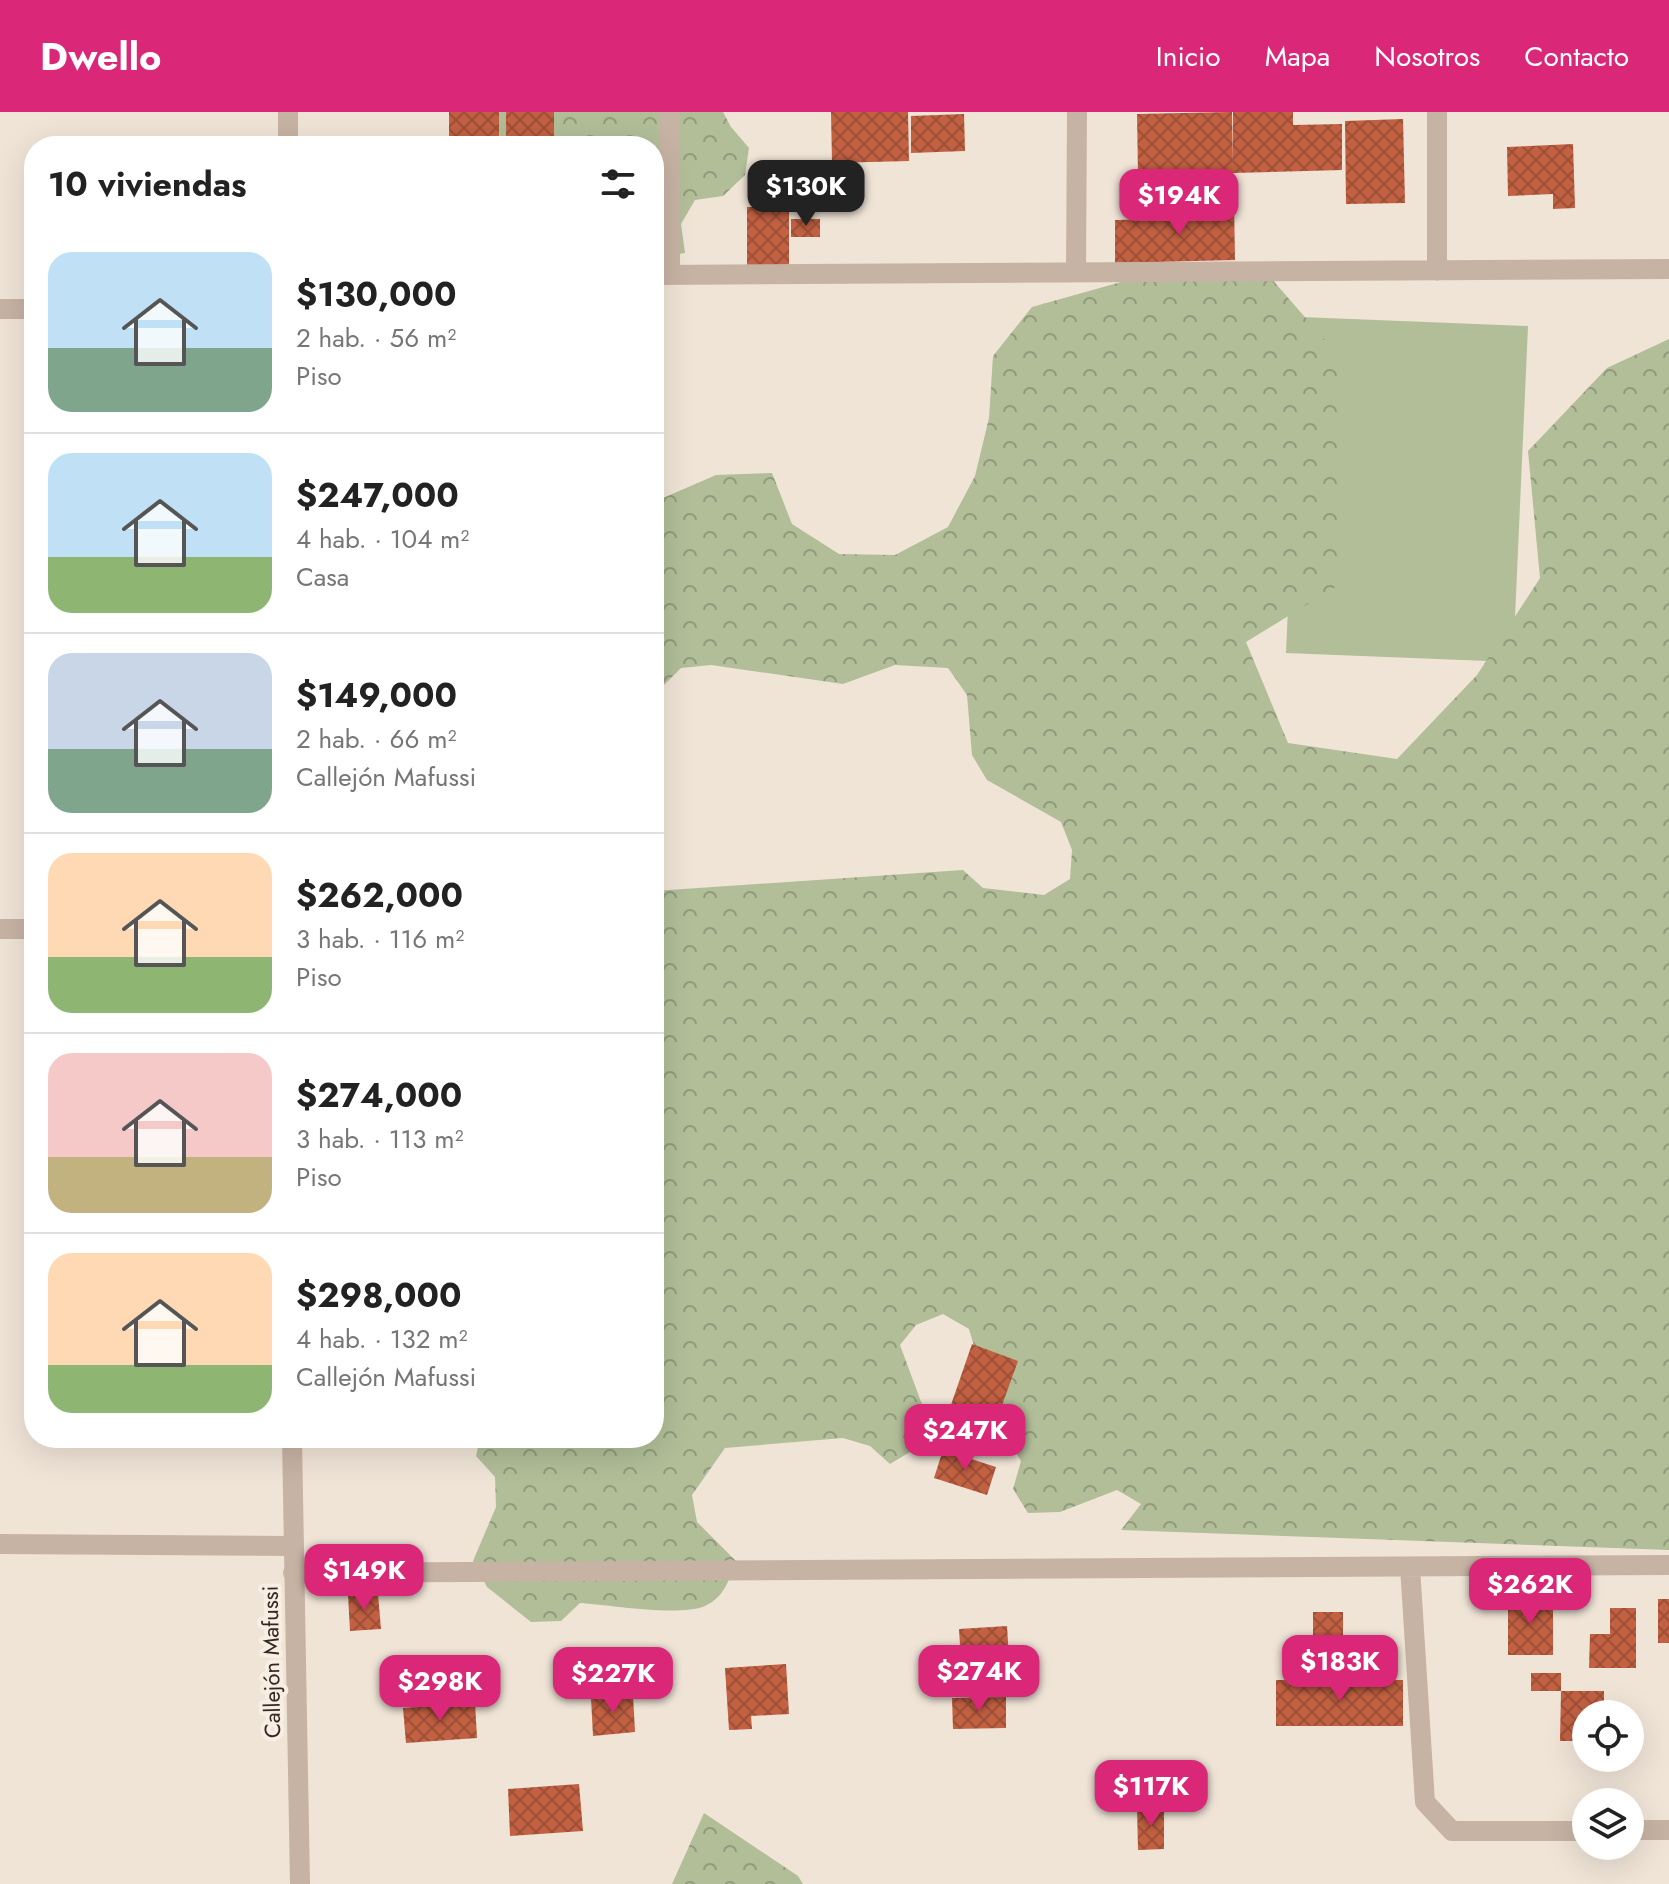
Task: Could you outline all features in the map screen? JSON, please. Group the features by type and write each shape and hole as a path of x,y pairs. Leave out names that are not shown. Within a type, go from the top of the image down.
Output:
{"street":[{"path":"288,112 288,136"},
{"path":"664,234 670,112"},
{"path":"1076,272 1077,112"},
{"path":"1437,112 1437,271"},
{"path":"664,275 1669,269"},
{"path":"0,309 24,309"},
{"path":"0,929 24,929"},
{"name":"Callejón Mafussi","path":"292,1448 300,1884"},
{"path":"0,1544 293,1546"},
{"path":"293,1573 1669,1565"},
{"path":"1410,1567 1425,1802 1452,1831 1572,1831"},
{"path":"1644,1830 1669,1830"}],"green space":[{"path":"498,112 723,112 749,148 745,175 723,196 695,200 681,224 685,253 664,256 664,136 499,136"},
{"path":"1263,269 1337,354 1339,585 1246,642 1288,743 1397,759 1477,675 1540,578 1528,451 1607,368 1669,339 1669,1550 1121,1530 1141,1504 1117,1490 1060,1512 1028,1513 1013,1489 1021,1461 975,1385 977,1356 969,1329 943,1314 916,1325 900,1345 930,1426 915,1449 890,1464 870,1446 843,1438 725,1448 692,1495 697,1522 736,1561 725,1587 712,1602 693,1609 678,1610 580,1603 561,1621 531,1622 487,1587 473,1561 496,1507 495,1477 476,1456 478,1448 664,1448 664,890 963,870 983,888 1044,895 1070,879 1072,850 1061,822 987,780 972,755 967,695 948,668 895,665 843,684 711,665 681,668 664,685 664,498 716,475 772,473 792,524 839,554 895,555 948,527 975,476 989,418 993,356 1032,307 1146,275"},
{"path":"1301,317 1528,326 1513,662 1286,653"},
{"path":"704,1813 798,1876 803,1884 672,1884"}],"building":[{"path":"449,112 499,112 499,136 449,136"},
{"path":"506,112 554,112 554,136 506,136"},
{"path":"831,112 908,112 909,161 832,163"},
{"path":"1232,112 1233,163 1233,112 1293,112 1293,125 1342,124 1342,170 1233,173 1233,200 1188,201 1187,174 1138,175 1137,114"},
{"path":"964,114 965,151 911,153 911,116"},
{"path":"1403,119 1405,203 1346,204 1345,121"},
{"path":"1573,144 1575,208 1553,209 1553,194 1508,196 1507,147"},
{"path":"1234,202 1235,260 1115,263 1115,220 1195,218 1195,203"},
{"path":"747,207 789,207 789,265 747,265"},
{"path":"791,219 820,219 820,237 791,237"},
{"path":"972,1344 1018,1361 988,1444 943,1428"},
{"path":"943,1450 996,1467 987,1495 934,1478"},
{"path":"378,1594 381,1629 350,1631 348,1595"},
{"path":"1508,1596 1553,1596 1553,1655 1508,1655"},
{"path":"1658,1599 1669,1599 1669,1643 1658,1643"},
{"path":"1610,1608 1636,1608 1636,1668 1589,1668 1590,1634 1610,1634"},
{"path":"1313,1612 1343,1612 1343,1635 1313,1635"},
{"path":"1007,1626 1009,1658 961,1661 959,1629"},
{"path":"786,1664 789,1714 751,1716 752,1729 729,1730 725,1668"},
{"path":"1531,1673 1561,1673 1561,1691 1531,1691"},
{"path":"1276,1680 1403,1680 1403,1726 1276,1726"},
{"path":"1561,1691 1604,1691 1604,1700 1572,1700 1572,1741 1560,1741"},
{"path":"633,1695 635,1732 593,1736 591,1698"},
{"path":"1006,1697 1006,1728 953,1729 952,1698"},
{"path":"475,1703 477,1738 406,1743 403,1708"},
{"path":"579,1784 583,1831 510,1836 508,1789"},
{"path":"1164,1806 1164,1849 1138,1850 1137,1807"}]}
